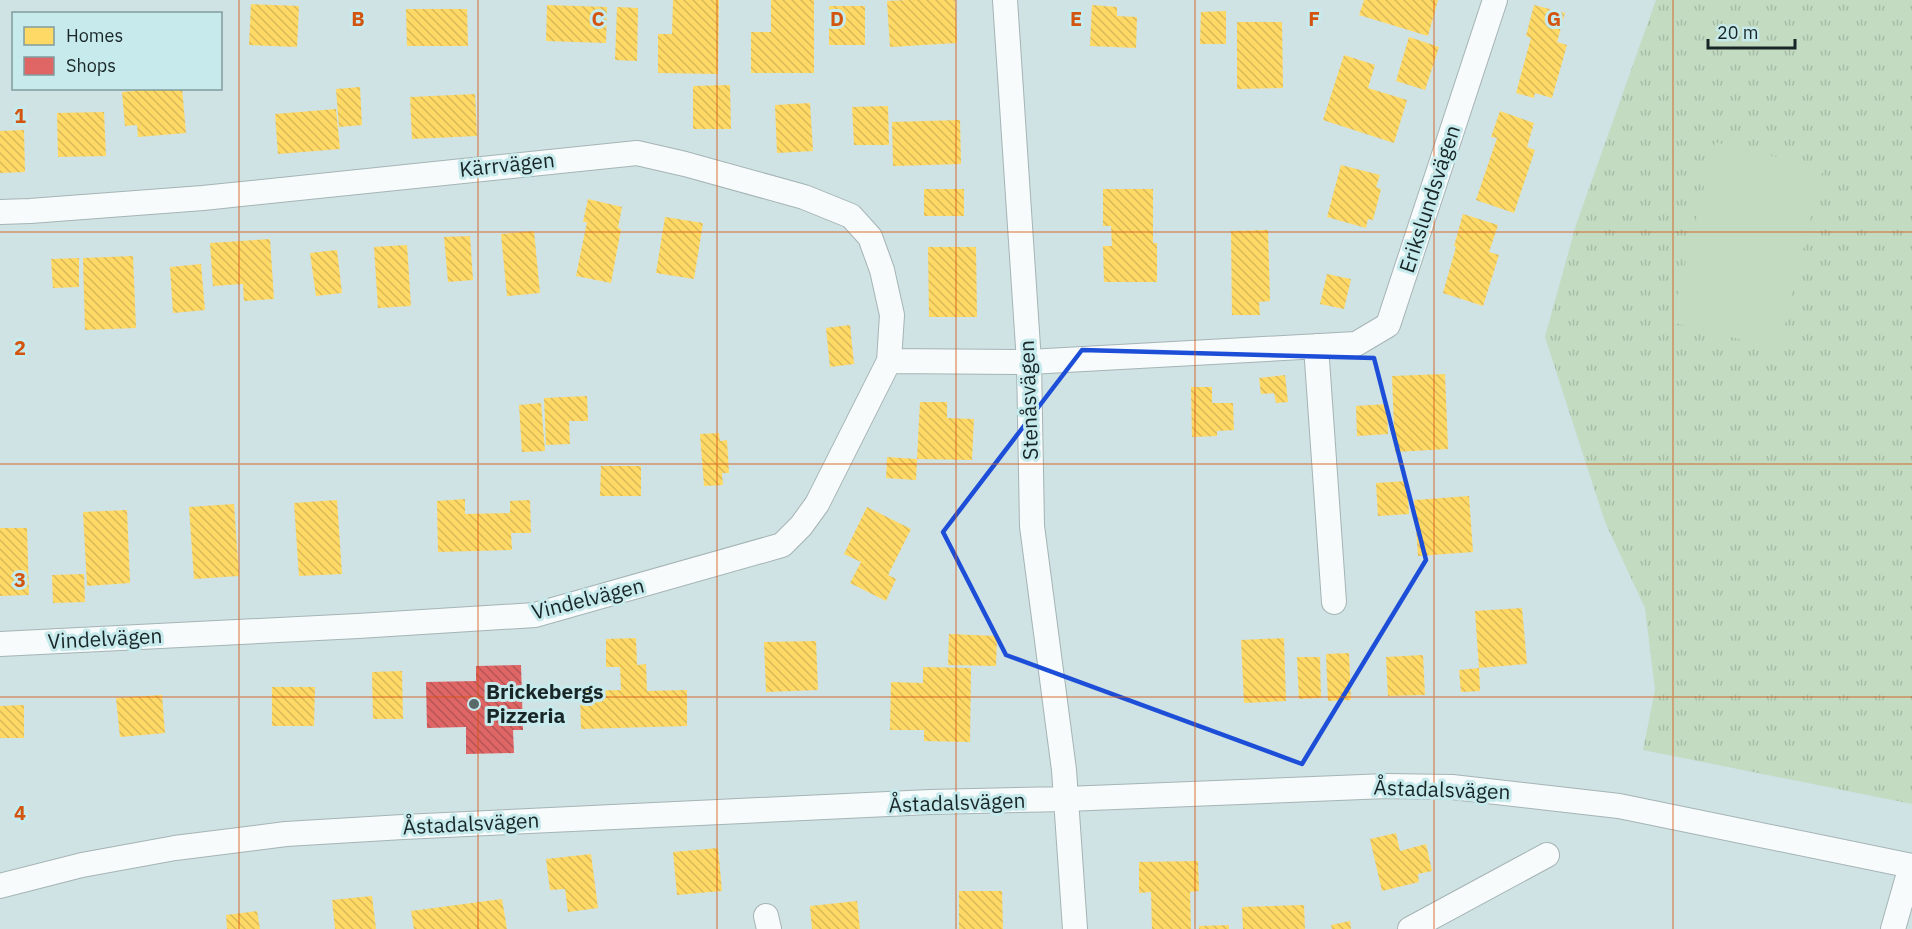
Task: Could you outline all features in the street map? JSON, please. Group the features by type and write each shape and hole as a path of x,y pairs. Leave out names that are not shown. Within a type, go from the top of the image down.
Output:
{"street":[{"name":"Stenåsvägen","path":"1005,0 1029,362 1032,526 1066,799 1075,929"},
{"name":"Erikslundsvägen","path":"1029,362 1356,344 1388,325 1495,0"},
{"name":"Kärrvägen","path":"0,212 203,198 637,153 804,197 851,216 870,237 882,270 892,315 889,361"},
{"path":"1316,346 1334,602"},
{"path":"889,361 1029,362"},
{"name":"Vindelvägen","path":"0,644 535,615 782,545 801,526 817,504 889,361"},
{"name":"Åstadalsvägen","path":"0,886 82,865 152,852 286,834 930,802 1387,786 1452,787 1619,806 1912,866"},
{"path":"1410,929 1547,855"},
{"path":"1893,929 1912,866"}],"highlighted area":[{"path":"1082,350 1374,358 1426,560 1302,764 1006,655 943,532"}],"green space":[{"path":"1656,0 1912,0 1912,804 1643,750 1655,690 1645,608 1605,522 1545,337 1576,225"},
{"path":"1715,142 1823,168 1779,349 1671,322"}],"building: Homes":[{"path":"673,0 719,0 718,74 658,73 658,34 672,34"},
{"path":"771,0 814,0 814,73 751,73 751,32 771,32"},
{"path":"955,0 957,43 890,47 887,1"},
{"path":"1364,0 1438,0 1428,36 1359,15"},
{"path":"251,4 299,6 297,47 249,45"},
{"path":"547,5 607,7 606,43 546,41"},
{"path":"1092,5 1117,7 1117,16 1137,17 1136,48 1090,46"},
{"path":"1534,5 1565,13 1557,42 1567,45 1552,98 1535,93 1534,98 1516,93 1531,38 1526,36"},
{"path":"829,6 865,6 865,45 829,45"},
{"path":"617,7 638,8 637,61 615,60"},
{"path":"406,9 467,9 468,46 407,46"},
{"path":"1226,11 1226,44 1200,44 1201,12"},
{"path":"1237,22 1282,22 1283,88 1237,89"},
{"path":"1409,37 1439,47 1425,90 1396,81"},
{"path":"1344,55 1375,65 1368,88 1407,100 1394,143 1323,120"},
{"path":"730,85 731,129 693,129 693,86"},
{"path":"360,87 362,125 339,127 336,89"},
{"path":"182,90 186,133 138,137 137,125 125,126 122,92"},
{"path":"475,94 477,136 412,139 410,97"},
{"path":"810,103 813,151 777,153 775,105"},
{"path":"888,106 889,145 854,145 852,107"},
{"path":"336,109 340,149 278,154 275,114"},
{"path":"1500,111 1534,123 1527,147 1535,150 1514,213 1476,200 1497,138 1491,137"},
{"path":"104,112 106,156 58,157 57,113"},
{"path":"960,120 961,164 893,166 892,122"},
{"path":"24,130 25,172 0,173 0,131"},
{"path":"1341,165 1380,175 1376,187 1381,189 1373,220 1368,219 1366,228 1327,217"},
{"path":"924,189 964,189 964,216 924,216"},
{"path":"1103,189 1153,189 1153,243 1157,243 1157,282 1104,282 1103,246 1112,246 1111,226 1103,226"},
{"path":"588,199 622,207 618,228 621,229 611,283 576,276 587,222 583,222"},
{"path":"1463,214 1498,225 1489,252 1499,255 1483,306 1443,293"},
{"path":"665,217 703,223 694,279 656,273"},
{"path":"1268,230 1270,301 1259,302 1260,315 1232,315 1231,231"},
{"path":"534,231 540,293 507,296 501,234"},
{"path":"470,236 473,280 448,282 444,237"},
{"path":"270,239 274,299 244,301 243,284 213,286 210,243"},
{"path":"407,245 411,306 378,308 374,247"},
{"path":"928,247 976,247 977,317 929,317"},
{"path":"337,250 342,293 316,296 310,253"},
{"path":"133,256 136,328 85,330 83,258"},
{"path":"79,258 79,287 53,288 51,259"},
{"path":"201,264 205,310 173,313 170,267"},
{"path":"1327,274 1351,279 1344,309 1320,304"},
{"path":"850,325 854,364 830,367 826,328"},
{"path":"1445,374 1448,449 1395,452 1392,376"},
{"path":"1285,375 1288,402 1276,403 1274,393 1261,394 1259,378"},
{"path":"1191,387 1212,387 1212,403 1233,403 1234,430 1217,431 1217,436 1192,437"},
{"path":"587,396 588,421 569,421 570,444 546,445 544,398"},
{"path":"920,402 947,402 947,418 974,419 972,460 917,459"},
{"path":"541,403 545,451 522,452 519,405"},
{"path":"1387,404 1388,434 1357,436 1356,406"},
{"path":"719,433 720,441 727,440 729,473 722,473 723,485 704,486 700,434"},
{"path":"887,457 917,459 916,480 886,478"},
{"path":"601,466 641,466 641,496 600,496"},
{"path":"1407,481 1409,514 1378,516 1376,483"},
{"path":"1469,496 1473,552 1418,556 1414,500"},
{"path":"465,499 465,514 510,513 510,501 530,500 531,533 511,533 512,550 438,552 437,501"},
{"path":"337,500 342,574 299,576 294,503"},
{"path":"234,504 239,576 194,579 189,507"},
{"path":"867,507 911,529 888,575 896,579 886,601 850,583 861,562 844,554"},
{"path":"127,510 130,583 87,586 83,512"},
{"path":"0,528 27,528 29,595 0,596"},
{"path":"84,574 85,602 53,603 52,575"},
{"path":"1522,608 1527,664 1479,668 1475,611"},
{"path":"949,634 997,636 996,666 948,665"},
{"path":"636,638 637,665 646,664 647,691 687,690 687,726 581,729 580,691 621,690 620,667 606,667 606,639"},
{"path":"1284,638 1286,701 1244,703 1241,640"},
{"path":"816,641 818,690 766,692 764,642"},
{"path":"1349,653 1351,700 1328,701 1326,654"},
{"path":"1423,655 1425,695 1388,696 1386,657"},
{"path":"1297,657 1320,657 1321,698 1299,699"},
{"path":"923,667 971,668 970,742 924,741 924,730 890,730 891,682 923,683"},
{"path":"1479,668 1480,691 1461,692 1459,670"},
{"path":"402,671 403,719 373,719 372,672"},
{"path":"272,687 315,687 314,726 272,726"},
{"path":"162,695 165,733 120,737 116,698"},
{"path":"24,705 24,738 0,738 0,706"},
{"path":"1396,833 1400,851 1426,844 1432,871 1418,874 1419,882 1382,891 1370,839"},
{"path":"718,848 722,891 677,895 673,852"},
{"path":"591,854 598,908 568,912 565,889 550,890 546,859"},
{"path":"1198,861 1199,891 1190,892 1191,929 1152,929 1151,892 1139,893 1139,862"},
{"path":"959,891 1002,891 1003,929 959,929"},
{"path":"372,896 376,929 335,929 332,900"},
{"path":"502,899 507,929 414,929 411,911"},
{"path":"857,901 860,929 812,929 810,906"},
{"path":"1304,905 1305,929 1243,929 1242,907"},
{"path":"257,911 260,929 227,929 226,915"},
{"path":"1350,921 1351,929 1332,929 1331,925"},
{"path":"1229,925 1229,929 1199,929 1199,926"}],"building: Shops":[{"name":"Brickebergs Pizzeria","path":"521,665 523,730 513,730 514,753 466,754 466,727 427,728 426,682 476,681 476,666"}],"place":[{"name":"Brickebergs Pizzeria","path":"474,704"}]}
